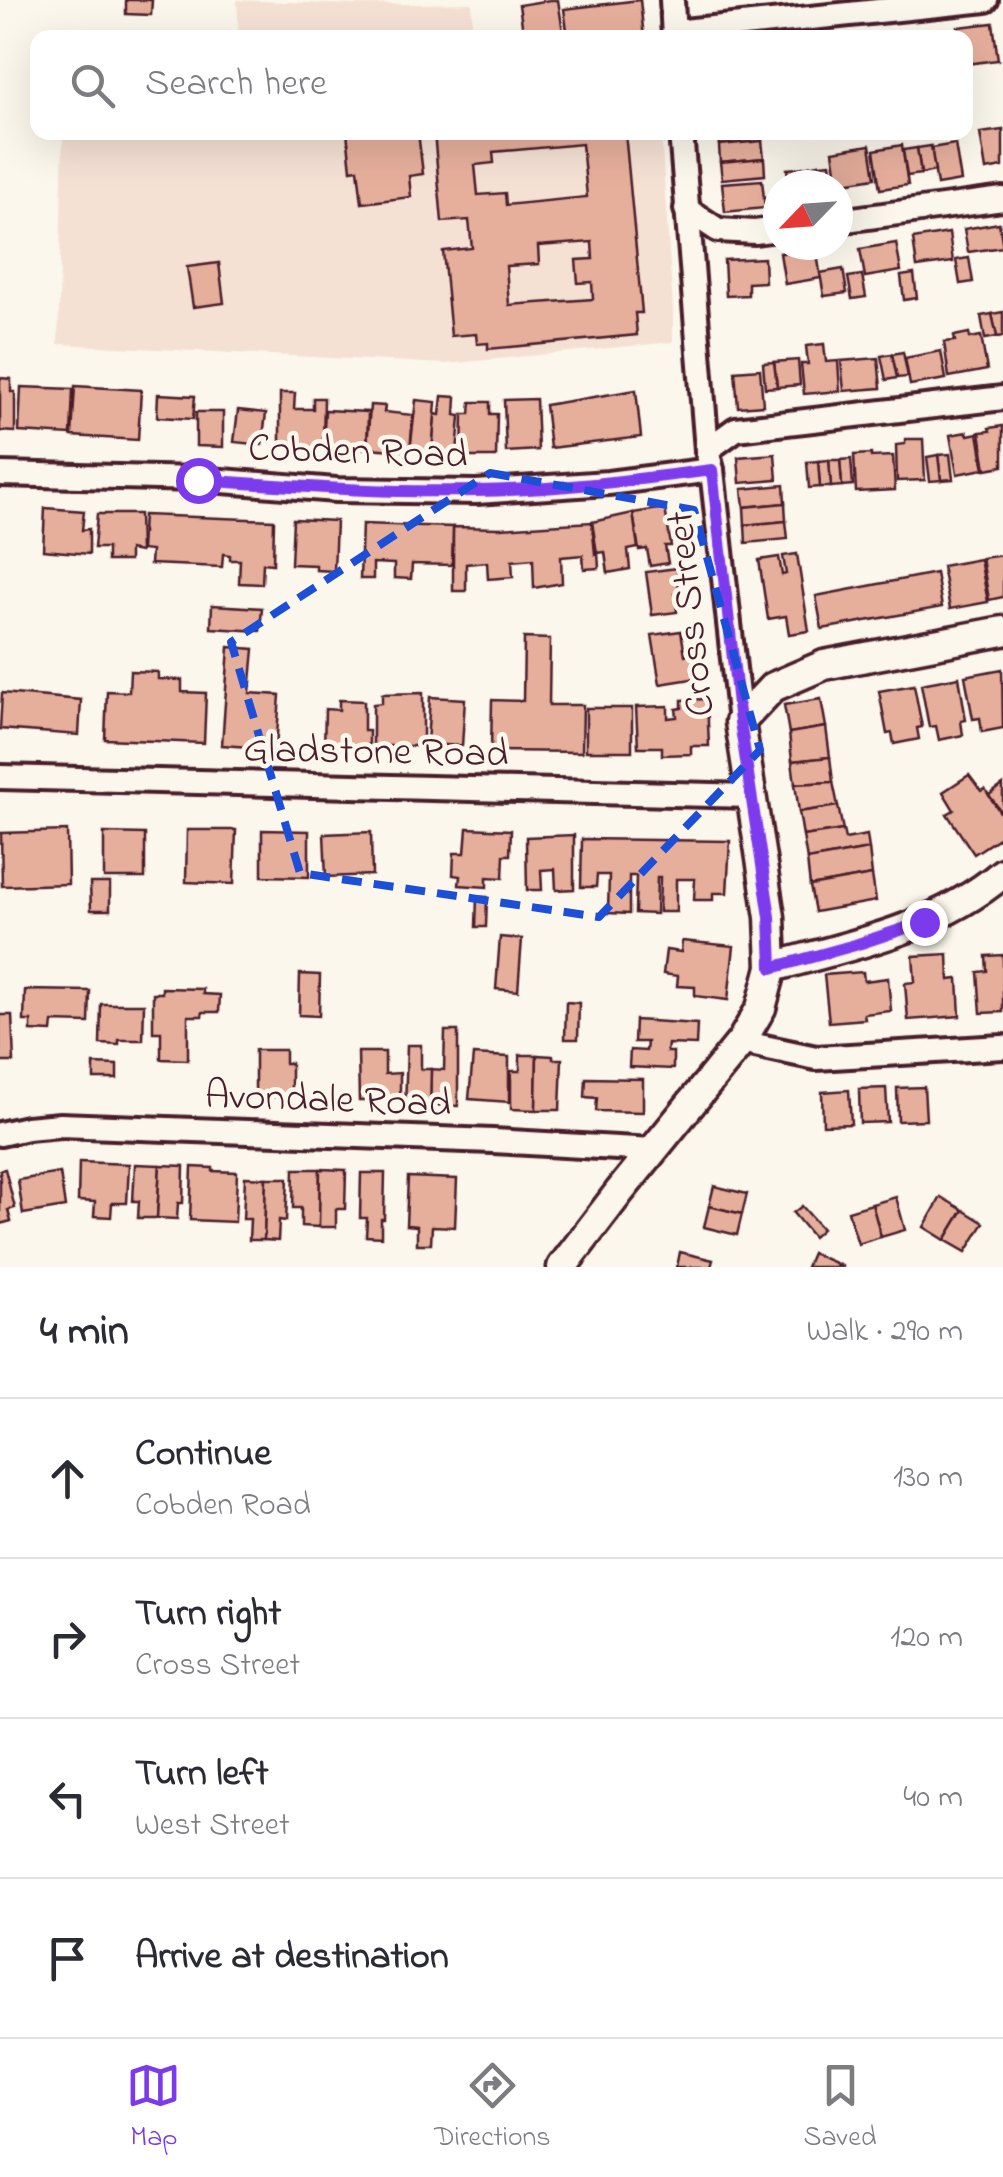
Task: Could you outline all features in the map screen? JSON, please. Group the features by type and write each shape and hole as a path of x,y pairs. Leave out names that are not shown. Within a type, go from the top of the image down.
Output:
{"street":[{"path":"672,0 674,30"},
{"path":"719,30 986,0"},
{"name":"Cross Street","path":"682,140 710,460 740,722 770,917 772,968"},
{"path":"853,220 1003,199"},
{"path":"686,210 718,230 763,231"},
{"path":"710,460 736,429 1003,398"},
{"name":"Cobden Road","path":"0,474 198,480 336,490 476,492 608,483 710,460"},
{"path":"740,722 773,688 824,665 1003,630"},
{"name":"Gladstone Road","path":"0,777 751,796"},
{"path":"562,1267 741,1042 761,1008 772,968 924,922 1003,873"},
{"path":"741,1042 816,1058 1003,1047"},
{"name":"Avondale Road","path":"0,1134 60,1125 653,1150"}],"highlighted area":[{"path":"490,473 694,510 760,750 599,917 300,873 231,642"}],"shaded area":[{"path":"237,0 355,5 472,3 472,30 239,30"},
{"path":"63,140 661,140 673,342 446,364 58,344"}],"building":[{"path":"126,0 152,0 151,15 126,14"},
{"path":"558,0 563,30 523,30 519,5"},
{"path":"640,0 643,30 567,30 564,9"},
{"path":"993,23 998,60 973,63 973,30 958,27"},
{"path":"1003,130 1003,167 986,170 980,133"},
{"path":"348,140 419,140 423,174 409,176 411,197 362,203 358,169 351,170"},
{"path":"435,140 626,140 642,313 635,313 637,335 488,349 488,343 477,344 476,334 451,336 443,251 472,248 469,220 442,222","holes":["582,144 587,197 506,205 505,193 478,195 475,165 494,163 493,152","592,242 593,259 576,260 578,283 592,282 593,299 509,305 506,266 539,264 538,246"]},
{"path":"719,140 762,140 762,141 719,145"},
{"path":"762,141 764,158 720,162 719,145"},
{"path":"955,144 961,181 937,185 931,148"},
{"path":"870,145 875,178 853,182 853,170 836,170 833,151"},
{"path":"902,145 908,185 880,189 874,150"},
{"path":"931,146 935,171 921,174 917,148"},
{"path":"917,148 921,174 907,176 903,150"},
{"path":"764,158 765,170 763,175 722,179 720,162"},
{"path":"830,163 831,170 820,170 819,164"},
{"path":"762,180 763,208 725,212 722,183"},
{"path":"999,223 1003,247 968,252 964,229"},
{"path":"949,233 953,262 917,267 913,239"},
{"path":"896,243 901,271 865,277 860,249"},
{"path":"763,258 765,282 748,283 748,295 726,296 724,260"},
{"path":"969,258 973,282 960,284 956,260"},
{"path":"781,260 818,260 821,278 785,284"},
{"path":"219,263 224,303 193,307 187,267"},
{"path":"843,269 847,293 824,296 820,273"},
{"path":"914,274 917,298 904,300 901,276"},
{"path":"862,275 866,297 852,299 848,277"},
{"path":"1003,312 1003,336 997,337 992,314"},
{"path":"992,314 997,337 985,339 981,316"},
{"path":"969,333 970,338 981,336 987,370 949,377 944,342"},
{"path":"824,344 826,362 838,361 840,391 804,394 801,364 808,364 806,346"},
{"path":"941,351 946,379 910,385 905,358"},
{"path":"903,352 908,377 897,378 892,354"},
{"path":"892,354 897,378 886,380 881,356"},
{"path":"878,358 881,388 844,391 841,361"},
{"path":"798,360 800,385 777,387 774,362"},
{"path":"774,362 777,387 765,388 763,363"},
{"path":"760,369 763,405 738,407 735,371"},
{"path":"0,378 11,379 11,392 15,392 15,432 0,431"},
{"path":"75,386 141,390 138,440 72,436"},
{"path":"21,387 73,389 71,435 19,432"},
{"path":"636,390 641,437 550,448 545,405"},
{"path":"280,393 295,393 294,409 313,409 313,398 324,398 323,448 280,447"},
{"path":"158,394 195,396 193,419 157,417"},
{"path":"442,396 456,397 455,415 460,416 457,454 432,452 435,414 440,415"},
{"path":"536,399 538,450 506,452 504,400"},
{"path":"416,400 436,402 432,452 410,451"},
{"path":"471,402 490,402 490,414 497,414 496,457 462,457 463,414 470,414"},
{"path":"370,405 385,406 384,412 413,415 410,451 367,448"},
{"path":"238,410 266,413 262,445 234,442"},
{"path":"325,410 368,412 367,449 323,448"},
{"path":"196,412 223,412 223,447 196,446"},
{"path":"1003,426 1003,466 986,469 980,432"},
{"path":"978,433 984,469 957,474 950,435"},
{"path":"905,439 923,439 925,480 897,481 896,445 905,444"},
{"path":"775,454 777,480 740,483 738,457"},
{"path":"950,454 953,479 941,480 938,455"},
{"path":"854,455 893,456 895,490 856,492"},
{"path":"938,455 941,480 930,481 927,457"},
{"path":"851,459 853,485 842,486 840,460"},
{"path":"829,460 840,460 842,486 831,487"},
{"path":"829,460 831,487 820,487 818,461"},
{"path":"818,461 820,487 809,488 807,462"},
{"path":"784,485 785,503 744,507 742,489"},
{"path":"785,503 786,521 745,525 744,507"},
{"path":"45,508 84,511 82,530 89,529 89,554 43,550"},
{"path":"665,508 671,546 665,546 668,563 650,566 647,549 639,550 633,513"},
{"path":"633,513 638,548 628,550 630,569 608,573 605,552 597,553 592,522"},
{"path":"97,514 139,514 140,552 129,550 129,561 107,561 107,548 94,548"},
{"path":"143,515 274,520 273,564 263,563 262,584 239,583 240,560 230,560 230,555 223,554 222,567 150,564 151,551 141,550"},
{"path":"293,519 336,521 334,571 316,570 316,565 291,564"},
{"path":"786,521 788,539 746,543 745,525"},
{"path":"592,522 599,568 584,569 583,555 561,557 562,583 534,588 533,559 512,561 513,577 488,579 487,562 466,564 466,591 453,591 453,527"},
{"path":"362,524 453,527 452,565 412,564 411,579 394,578 394,564 373,563 373,579 360,579"},
{"path":"797,554 809,631 789,634 786,616 768,619 759,560 779,557 782,575 786,574 783,556"},
{"path":"1003,555 1003,597 989,600 982,558"},
{"path":"980,559 988,602 950,609 942,566"},
{"path":"677,568 677,612 652,615 646,572"},
{"path":"936,573 942,607 822,629 816,596"},
{"path":"212,605 262,608 260,631 211,628"},
{"path":"681,631 685,655 694,654 698,678 660,684 652,635"},
{"path":"524,638 550,639 549,705 583,705 582,752 491,751 492,700 523,701"},
{"path":"229,647 254,649 250,693 280,695 276,749 222,745"},
{"path":"1002,669 1003,728 982,732 980,718 973,719 965,676"},
{"path":"130,671 158,672 158,679 182,680 182,692 206,693 204,743 105,739 107,691 129,692"},
{"path":"959,677 966,720 961,721 963,735 939,740 936,726 929,727 921,684"},
{"path":"914,685 922,727 917,728 919,739 894,744 892,733 887,734 879,691"},
{"path":"2,693 81,700 79,735 0,729"},
{"path":"423,693 423,746 373,746 373,704 382,703 382,694"},
{"path":"430,697 465,699 462,746 427,744"},
{"path":"707,699 709,746 691,746 691,754 662,755 662,747 638,747 636,707 668,706 668,718 677,717 676,709 682,708 682,700"},
{"path":"821,699 826,727 789,733 784,705"},
{"path":"339,700 364,701 369,751 324,750 325,709 339,710"},
{"path":"586,708 632,708 632,751 586,751"},
{"path":"826,727 830,757 792,761 789,733"},
{"path":"830,757 833,782 795,784 792,761"},
{"path":"969,775 981,791 985,789 1003,817 1003,835 974,854 947,814 954,810 943,792"},
{"path":"833,782 838,806 799,812 795,784"},
{"path":"1003,785 1003,814 989,795"},
{"path":"838,806 843,830 803,836 799,812"},
{"path":"467,828 511,830 510,855 504,855 503,878 487,877 487,887 459,885 460,876 453,875 454,853 465,853"},
{"path":"187,830 236,830 234,884 186,882"},
{"path":"262,830 309,831 309,877 262,876"},
{"path":"843,830 845,839 867,835 869,849 807,860 803,836"},
{"path":"67,831 68,884 2,886 1,833"},
{"path":"371,832 372,875 326,877 324,834"},
{"path":"104,833 145,834 145,878 104,878"},
{"path":"574,835 574,889 556,890 555,869 541,870 542,890 527,890 526,837"},
{"path":"582,839 730,841 727,893 713,893 713,900 694,900 695,879 676,879 676,912 659,912 657,877 656,914 635,913 636,876 629,876 629,914 608,913 609,875 597,875 596,887 581,887"},
{"path":"869,849 872,875 810,886 807,860"},
{"path":"872,875 876,901 815,912 810,886"},
{"path":"90,883 110,883 110,910 91,910"},
{"path":"477,897 487,897 486,927 476,927"},
{"path":"500,937 522,939 518,991 496,989"},
{"path":"682,941 734,946 728,1000 695,996 695,987 677,986 678,976 663,974 666,950 681,952"},
{"path":"948,954 949,980 958,979 960,1016 908,1020 905,983 915,982 913,956"},
{"path":"1003,955 1003,1012 981,1013 978,972 987,971 986,956"},
{"path":"863,972 864,981 888,978 891,1011 864,1014 865,1019 829,1022 824,975"},
{"path":"300,974 320,975 319,1016 299,1015"},
{"path":"162,988 203,989 203,994 220,995 219,1012 188,1016 188,1060 161,1059 161,1032 153,1032 153,993 162,993"},
{"path":"25,990 90,991 89,1023 53,1022 52,1032 31,1031 31,1021 24,1021"},
{"path":"566,1002 579,1003 578,1039 565,1039"},
{"path":"101,1004 144,1004 143,1040 100,1044"},
{"path":"0,1015 12,1015 14,1062 0,1062"},
{"path":"635,1020 697,1024 696,1045 668,1044 667,1052 673,1052 673,1069 629,1067 630,1050 646,1051 647,1042 634,1042"},
{"path":"445,1031 458,1031 458,1106 430,1105 431,1069 444,1070"},
{"path":"407,1045 421,1045 421,1069 431,1069 430,1111 405,1111"},
{"path":"255,1050 285,1050 285,1063 291,1063 291,1097 255,1097"},
{"path":"358,1052 385,1052 385,1074 400,1073 400,1101 359,1101"},
{"path":"473,1055 509,1057 509,1102 469,1099"},
{"path":"520,1055 537,1055 536,1110 511,1109 511,1071 520,1071"},
{"path":"537,1055 562,1059 560,1110 536,1110"},
{"path":"94,1064 117,1065 117,1079 94,1079"},
{"path":"586,1078 643,1079 643,1112 596,1111 597,1098 585,1097"},
{"path":"924,1087 926,1120 898,1121 897,1088"},
{"path":"886,1088 888,1122 860,1123 859,1089"},
{"path":"849,1090 851,1124 823,1125 822,1092"},
{"path":"79,1162 129,1164 127,1203 112,1203 111,1217 94,1216 95,1202 78,1201"},
{"path":"135,1164 160,1165 157,1218 138,1218 139,1201 133,1201"},
{"path":"160,1165 184,1166 183,1203 178,1203 177,1219 157,1218"},
{"path":"192,1167 237,1172 235,1222 190,1220"},
{"path":"5,1169 15,1208 8,1210 11,1221 0,1224 0,1170"},
{"path":"294,1169 320,1169 319,1227 301,1226 301,1208 293,1208"},
{"path":"320,1169 346,1170 345,1209 336,1209 336,1227 319,1227"},
{"path":"60,1173 65,1207 23,1214 18,1180"},
{"path":"361,1173 385,1173 381,1237 366,1236 367,1218 360,1218"},
{"path":"245,1177 266,1178 264,1240 249,1240 250,1219 243,1219"},
{"path":"408,1177 457,1179 455,1227 432,1226 431,1244 417,1244 417,1226 406,1225"},
{"path":"266,1178 288,1178 286,1221 279,1220 278,1241 264,1240"},
{"path":"714,1186 747,1194 742,1214 709,1206"},
{"path":"896,1197 905,1230 881,1237 872,1204"},
{"path":"941,1197 963,1210 945,1240 924,1227"},
{"path":"872,1204 881,1237 858,1244 848,1211"},
{"path":"709,1206 742,1214 737,1235 704,1227"},
{"path":"802,1206 822,1229 813,1237 793,1213"},
{"path":"963,1210 984,1223 966,1252 945,1240"},
{"path":"680,1252 713,1260 711,1267 677,1267"},
{"path":"812,1253 842,1266 842,1267 806,1267"}],"route":[{"path":"198,480 336,490 476,492 608,483 712,470 740,722 770,917 772,968 924,922"}]}
